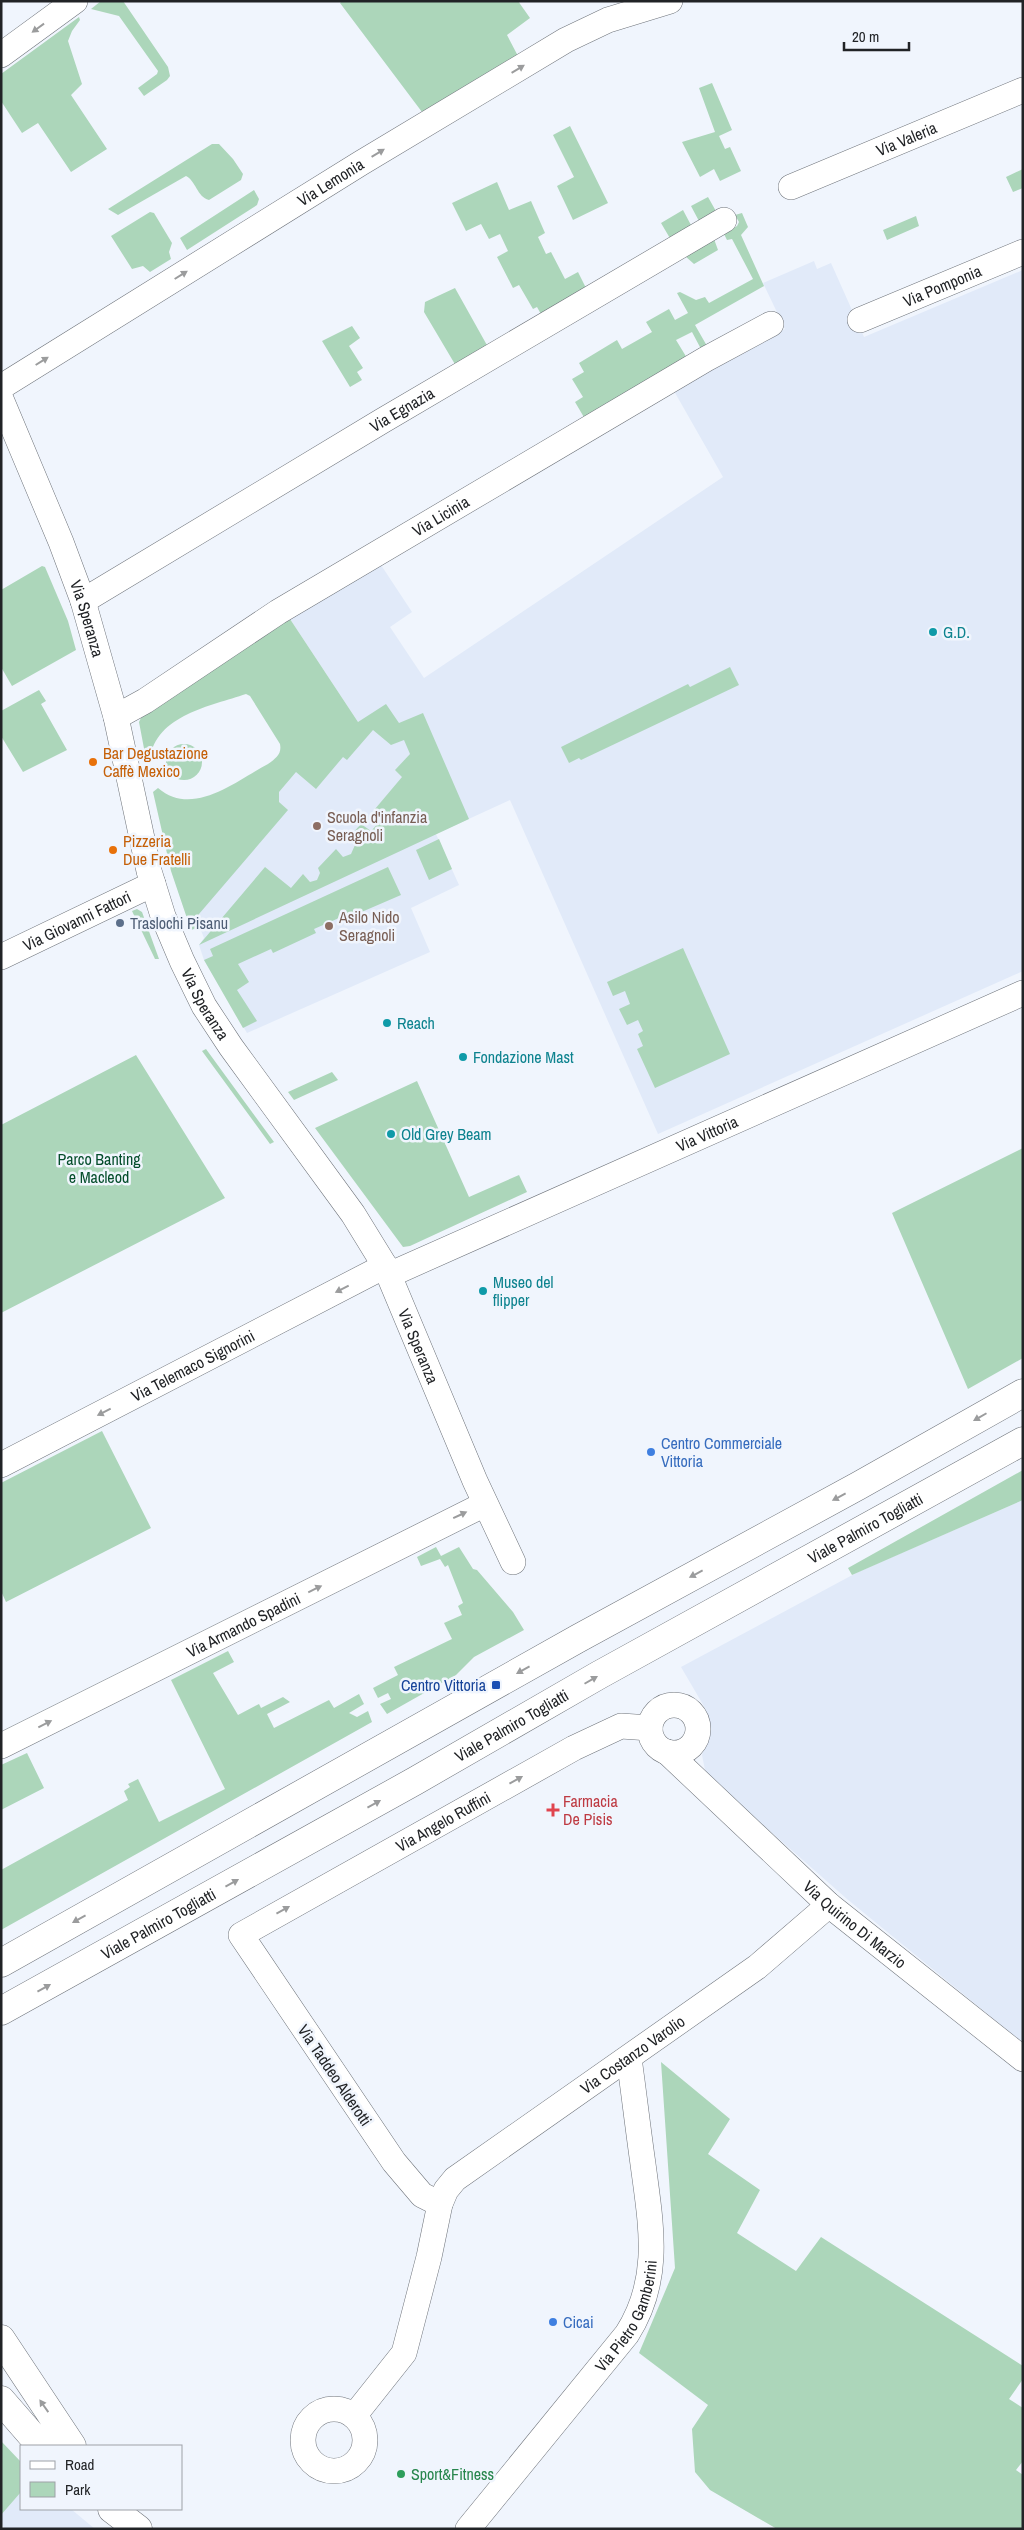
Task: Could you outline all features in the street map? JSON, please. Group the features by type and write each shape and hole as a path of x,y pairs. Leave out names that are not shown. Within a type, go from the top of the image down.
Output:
{"main road":[{"path":"1,1963 586,1634 858,1486 1023,1393"},
{"name":"Viale Palmiro Togliatti","path":"1,2011 415,1781 599,1675 1023,1441"},
{"path":"1,2339 71,2445"},
{"path":"1,2400 40,2445"},
{"path":"113,2510 138,2529"},
{"path":"126,2510 144,2529"}],"street":[{"path":"1,55 76,1"},
{"name":"Via Lemonia","path":"1,387 361,163 566,40 608,20 670,1"},
{"name":"Via Valeria","path":"791,188 1023,90"},
{"name":"Via Egnazia","path":"82,601 382,421 724,220"},
{"name":"Via Pomponia","path":"860,320 1023,252"},
{"name":"Via Licinia","path":"116,717 145,701 286,607 698,364 771,324"},
{"name":"Via Speranza","path":"1,399 61,542 82,601 116,717 153,884 171,936 204,1006 231,1047 353,1214 387,1271 486,1504 513,1562"},
{"name":"Via Giovanni Fattori","path":"1,957 153,884"},
{"name":"Via Vittoria","path":"387,1271 1023,992"},
{"name":"Via Telemaco Signorini","path":"1,1465 387,1271"},
{"name":"Via Armando Spadini","path":"1,1746 486,1504"},
{"path":"696,1738 692,1744 680,1752 667,1752 654,1743 650,1728 655,1714 667,1705 683,1706 690,1710 698,1723 693,1766 697,1778"},
{"name":"Via Angelo Ruffini","path":"241,1934 574,1748 621,1726 650,1728"},
{"name":"Via Quirino Di Marzio","path":"667,1752 697,1778 829,1905 1023,2058"},
{"name":"Via Costanzo Varolio","path":"354,2416 404,2353 429,2257 440,2204 446,2190 462,2173 757,1967 829,1905"},
{"name":"Via Taddeo Alderotti","path":"241,1934 394,2162 422,2195 440,2204"},
{"name":"Via Pietro Gamberini","path":"468,2529 627,2334 640,2311 648,2286 653,2239 629,2058"}],"shaded area":[{"path":"814,261 817,269 831,263 864,337 1023,270 1023,971 658,1134 510,800 436,834 459,885 411,908 430,952 247,1033 204,960 199,945 204,938 200,928 191,930 167,857 358,722 290,619 381,565 412,612 390,627 424,678 723,477 674,391 785,329 763,283"},
{"path":"1023,1500 1023,2043 847,1899 711,1779 705,1770 702,1755 711,1728 705,1708 681,1667 858,1572"},
{"path":"20,2493 20,2510 72,2510 95,2529 5,2529 1,2523 1,2515"}],"green space":[{"path":"101,1 123,1 168,67 170,76 167,80 144,96 138,88 157,74 158,71 119,16 91,9"},
{"path":"342,1 518,1 530,18 507,35 519,58 425,116 340,3"},
{"path":"79,17 80,20 68,41 82,84 71,95 107,149 71,172 38,123 22,133 1,101 1,74"},
{"path":"712,83 732,130 719,136 725,149 730,147 741,171 720,181 714,169 700,177 682,142 715,132 699,88"},
{"path":"570,126 608,203 573,220 557,186 574,177 553,135"},
{"path":"212,144 219,144 233,159 243,174 241,180 209,200 202,196 192,181 186,176 118,215 108,209"},
{"path":"1023,169 1023,188 1013,192 1006,177"},
{"path":"497,182 509,210 531,201 545,233 538,237 546,254 551,252 565,279 578,272 587,290 542,316 537,307 533,309 519,285 513,288 497,257 508,251 500,234 489,239 481,224 466,231 452,203"},
{"path":"254,190 259,199 257,205 187,250 180,238"},
{"path":"708,197 717,213 700,223 691,206"},
{"path":"683,210 692,227 671,240 661,223"},
{"path":"150,212 154,213 172,243 169,252 171,259 150,272 143,266 132,269 111,236"},
{"path":"742,213 748,227 741,235 764,286 695,325 707,346 701,349 692,332 676,340 687,358 585,419 575,402 583,397 572,379 584,372 579,363 617,340 622,349 652,332 646,322 669,309 675,320 688,313 677,293 680,292 696,300 705,297 709,303 753,279 732,239 727,240 724,234 737,226 739,222 735,215"},
{"path":"916,216 919,226 887,240 883,230"},
{"path":"714,239 718,250 694,264 685,256"},
{"path":"455,288 488,347 456,366 424,312 425,302"},
{"path":"352,326 360,338 349,346 363,368 357,372 362,380 350,387 322,341"},
{"path":"42,566 45,567 68,621 76,650 12,686 1,667 1,590"},
{"name":"Scuola d'infanzia Seragnoli","path":"290,619 358,722 386,704 399,723 423,713 469,819 199,945 265,867 291,888 303,874 310,882 317,880 320,873 318,868 336,849 343,857 351,854 355,845 349,837 361,824 371,831 376,826 379,818 375,809 402,777 395,770 410,754 404,740 391,745 373,730 347,760 343,757 316,789 296,772 279,792 279,802 288,810 199,914 199,927 191,930 171,871 153,792 158,788 171,796 185,799 200,798 214,794 271,762 279,753 280,744 250,696 246,694 202,708 174,722 154,744 150,759 146,759 139,722 141,718"},
{"path":"730,667 739,685 581,760 579,758 569,763 561,747 688,684 690,687"},
{"path":"39,690 46,701 41,704 67,750 23,772 1,736 1,711"},
{"path":"184,744 191,745 197,749 201,755 201,769 197,775 191,779 184,780 177,779 171,775 167,769 166,762 167,755 171,749 177,745"},
{"path":"439,839 452,869 429,880 416,850"},
{"path":"388,867 401,895 350,917 348,914 314,929 316,933 273,953 271,949 238,964 249,982 237,990 257,1021 243,1028 204,960 213,956 210,949"},
{"path":"137,909 142,912 159,959 155,959 132,911"},
{"path":"683,948 730,1054 655,1088 637,1049 643,1046 638,1034 643,1031 638,1020 627,1025 619,1009 630,1004 625,991 613,996 607,982"},
{"path":"206,1049 274,1142 270,1144 202,1051"},
{"name":"Parco Banting e Macleod","path":"136,1055 225,1198 1,1313 1,1125"},
{"path":"332,1072 338,1080 294,1100 288,1092"},
{"path":"417,1081 469,1197 519,1175 527,1192 410,1246 403,1247 315,1128"},
{"path":"1023,1148 1023,1358 968,1389 892,1213"},
{"path":"102,1431 151,1528 6,1602 1,1591 1,1483"},
{"path":"1023,1470 1023,1500 852,1575 848,1568"},
{"path":"436,1547 441,1556 459,1547 473,1569 477,1570 513,1612 524,1630 474,1657 456,1675 387,1714 380,1704 391,1699 388,1693 378,1698 373,1688 398,1675 394,1667 452,1639 444,1623 462,1615 458,1606 463,1603 448,1565 445,1567 440,1559 421,1566 417,1557"},
{"path":"228,1651 234,1662 213,1673 238,1715 259,1704 261,1708 283,1697 290,1702 267,1714 274,1728 329,1700 334,1708 359,1694 364,1704 349,1713 357,1717 368,1711 372,1722 1,1930 1,1870 128,1800 124,1791 130,1787 128,1784 138,1779 159,1822 225,1789 171,1680"},
{"path":"27,1753 44,1788 1,1810 1,1765"},
{"path":"661,2062 730,2119 708,2154 760,2190 737,2233 796,2271 821,2237 1023,2366 1023,2379 1009,2399 1023,2408 1023,2461 1016,2470 1023,2475 1023,2529 777,2529 710,2490 695,2472 692,2429 708,2405 639,2353 675,2268"},
{"path":"1,2441 20,2461 20,2493 1,2515"}],"place":[{"name":"G.D.","path":"933,632"},
{"name":"Bar Degustazione Caffè Mexico","path":"93,762"},
{"name":"Scuola d'infanzia Seragnoli","path":"317,826"},
{"name":"Pizzeria Due Fratelli","path":"113,850"},
{"name":"Traslochi Pisanu","path":"120,923"},
{"name":"Asilo Nido Seragnoli","path":"329,926"},
{"name":"Reach","path":"387,1023"},
{"name":"Fondazione Mast","path":"463,1057"},
{"name":"Old Grey Beam","path":"391,1134"},
{"name":"Museo del flipper","path":"483,1291"},
{"name":"Centro Commerciale Vittoria","path":"651,1452"},
{"name":"Centro Vittoria","path":"496,1685"},
{"name":"Farmacia De Pisis","path":"553,1810"},
{"name":"Cicai","path":"553,2322"},
{"name":"Sport&Fitness","path":"401,2474"}]}
